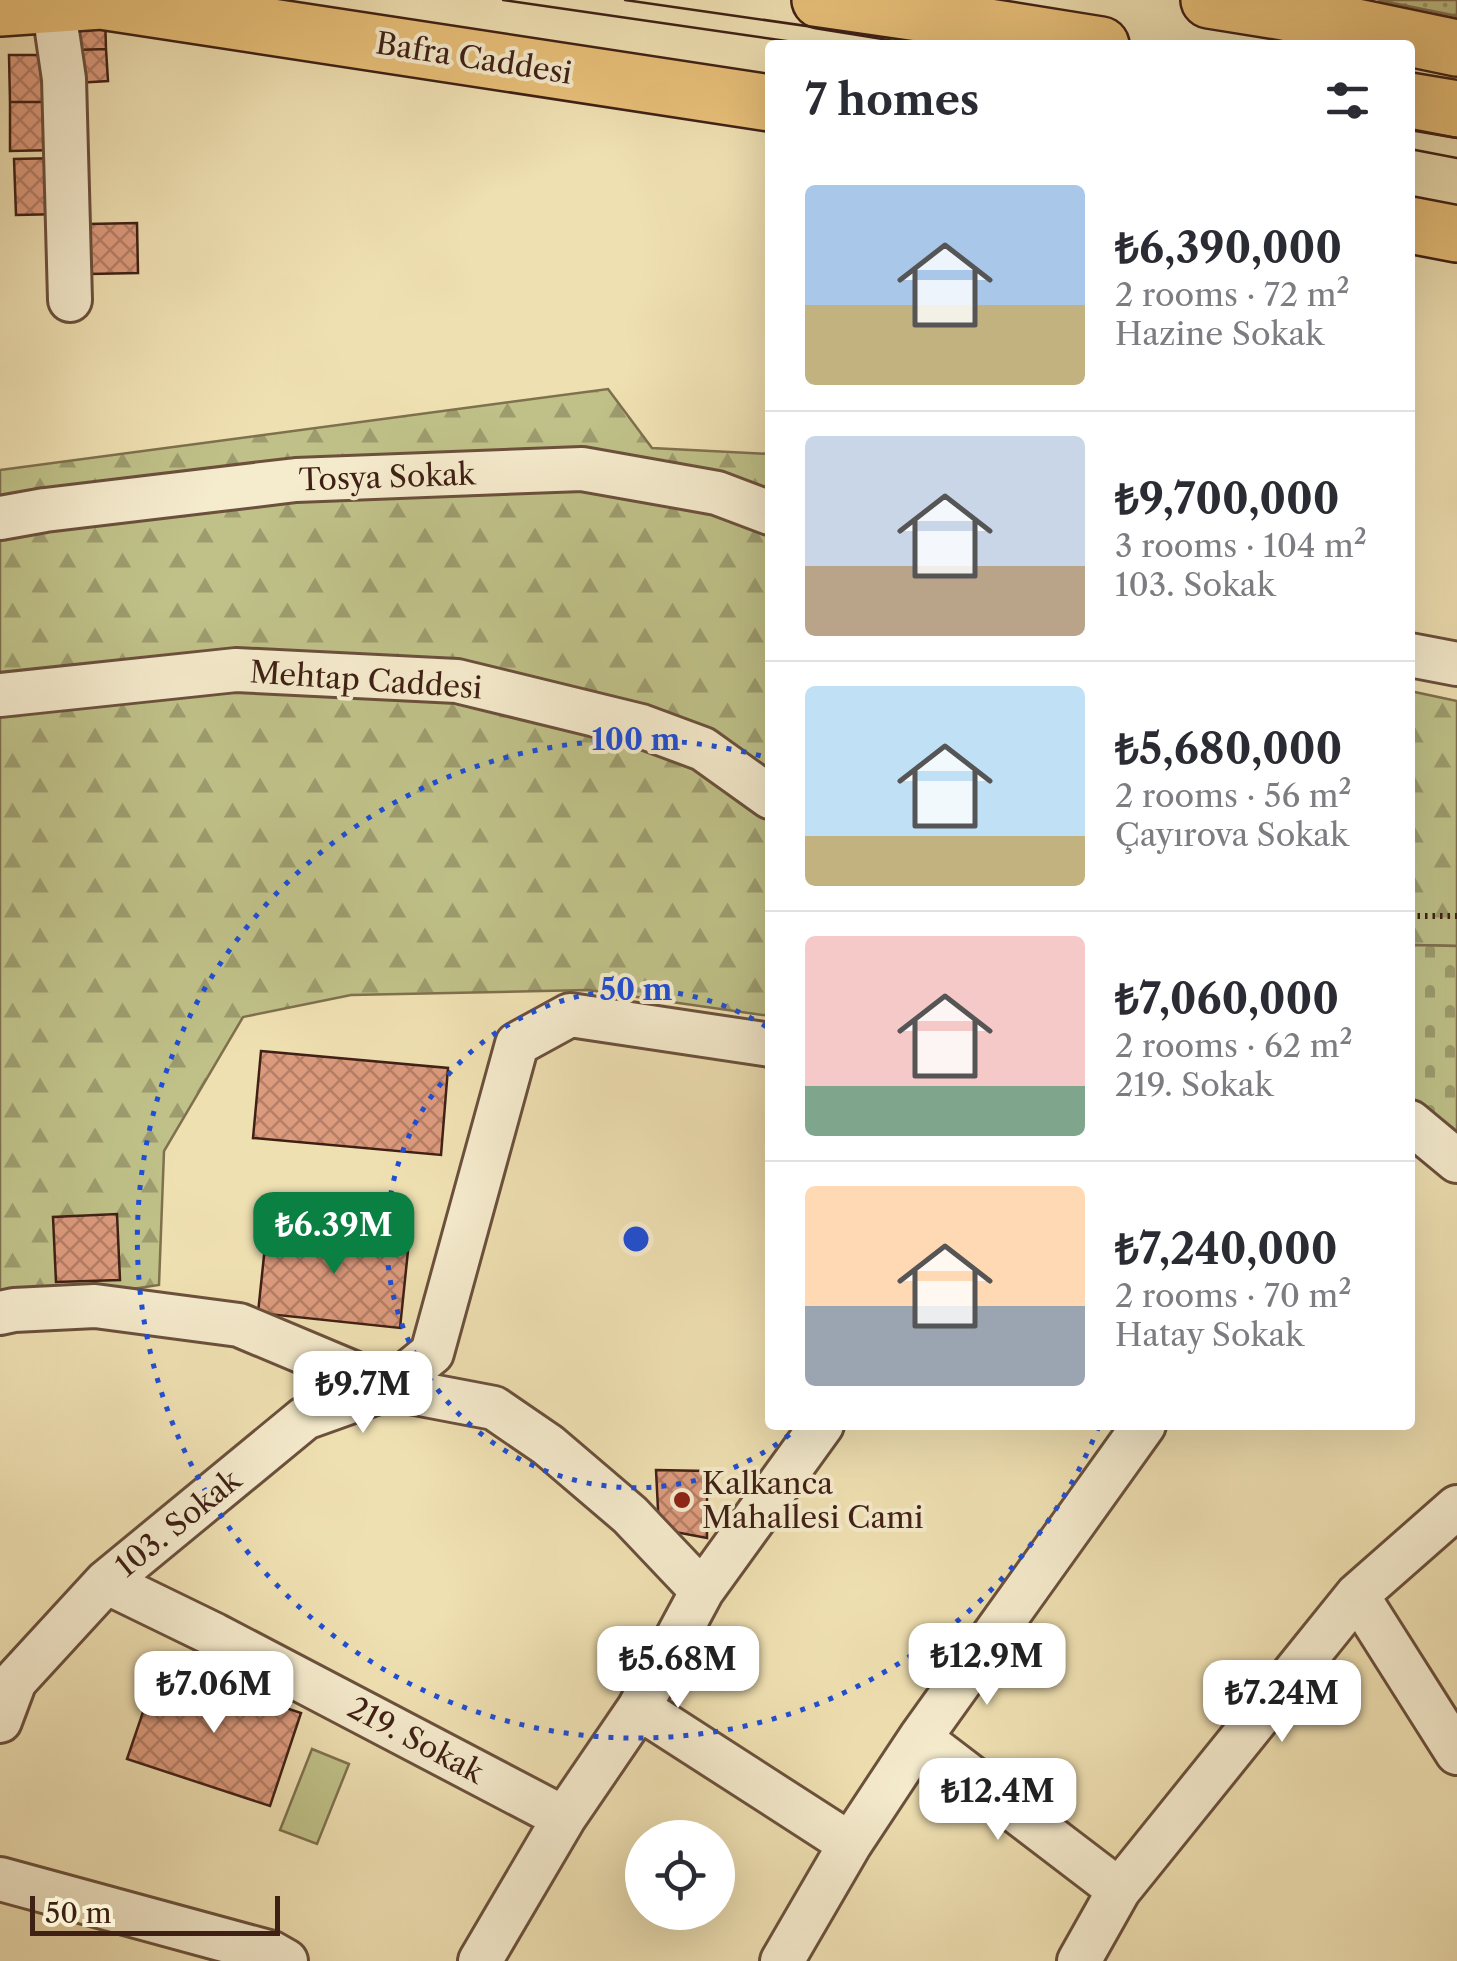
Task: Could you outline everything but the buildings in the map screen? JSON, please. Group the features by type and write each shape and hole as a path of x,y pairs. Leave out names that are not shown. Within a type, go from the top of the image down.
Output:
{"main road":[{"name":"Bafra Caddesi","path":"26,6 101,0 765,102"},
{"path":"820,0 1070,40"},
{"path":"1209,0 1457,48"},
{"path":"1415,101 1457,109"},
{"path":"1415,226 1457,234"}],"street":[{"path":"26,6 64,79 70,300"},
{"name":"Tosya Sokak","path":"0,518 296,480 582,469 717,494 765,512"},
{"path":"1415,656 1457,664"},
{"name":"Mehtap Caddesi","path":"0,695 236,670 458,680 641,726 703,749 765,793"},
{"name":"103. Sokak","path":"0,1722 15,1681 106,1582 306,1418 388,1388 432,1353 517,1044 570,1015 765,1044"},
{"path":"1415,1126 1457,1161"},
{"path":"0,1313 95,1306 239,1324 388,1388 494,1408 548,1445 630,1515 702,1592"},
{"path":"480,1961 564,1818 638,1708 702,1592 818,1430"},
{"path":"782,1961 850,1844 920,1738 1140,1430"},
{"path":"1079,1961 1120,1890 1358,1595 1457,1507"},
{"name":"219. Sokak","path":"106,1582 215,1634 564,1818"},
{"path":"1358,1595 1457,1753"},
{"path":"638,1708 850,1844"},
{"path":"920,1738 1120,1890"},
{"path":"0,1879 272,1953 286,1961"}],"path":[{"path":"1415,916 1457,916"}],"green space":[{"path":"1378,0 1457,0 1457,16"},
{"path":"608,389 652,448 765,454 765,1015 588,990 351,995 243,1017 164,1151 159,1285 0,1309 0,470"},
{"path":"1415,692 1457,701 1457,946 1415,945"},
{"path":"1415,945 1457,946 1457,1149 1415,1107"},
{"path":"312,1749 349,1764 317,1844 280,1830"}],"tram line":[{"path":"503,0 779,40"},
{"path":"625,0 904,40"},
{"path":"1415,130 1457,138"},
{"path":"1415,150 1457,158"}],"place":[{"name":"Kalkanca Mahallesi Cami","path":"682,1500"}]}
